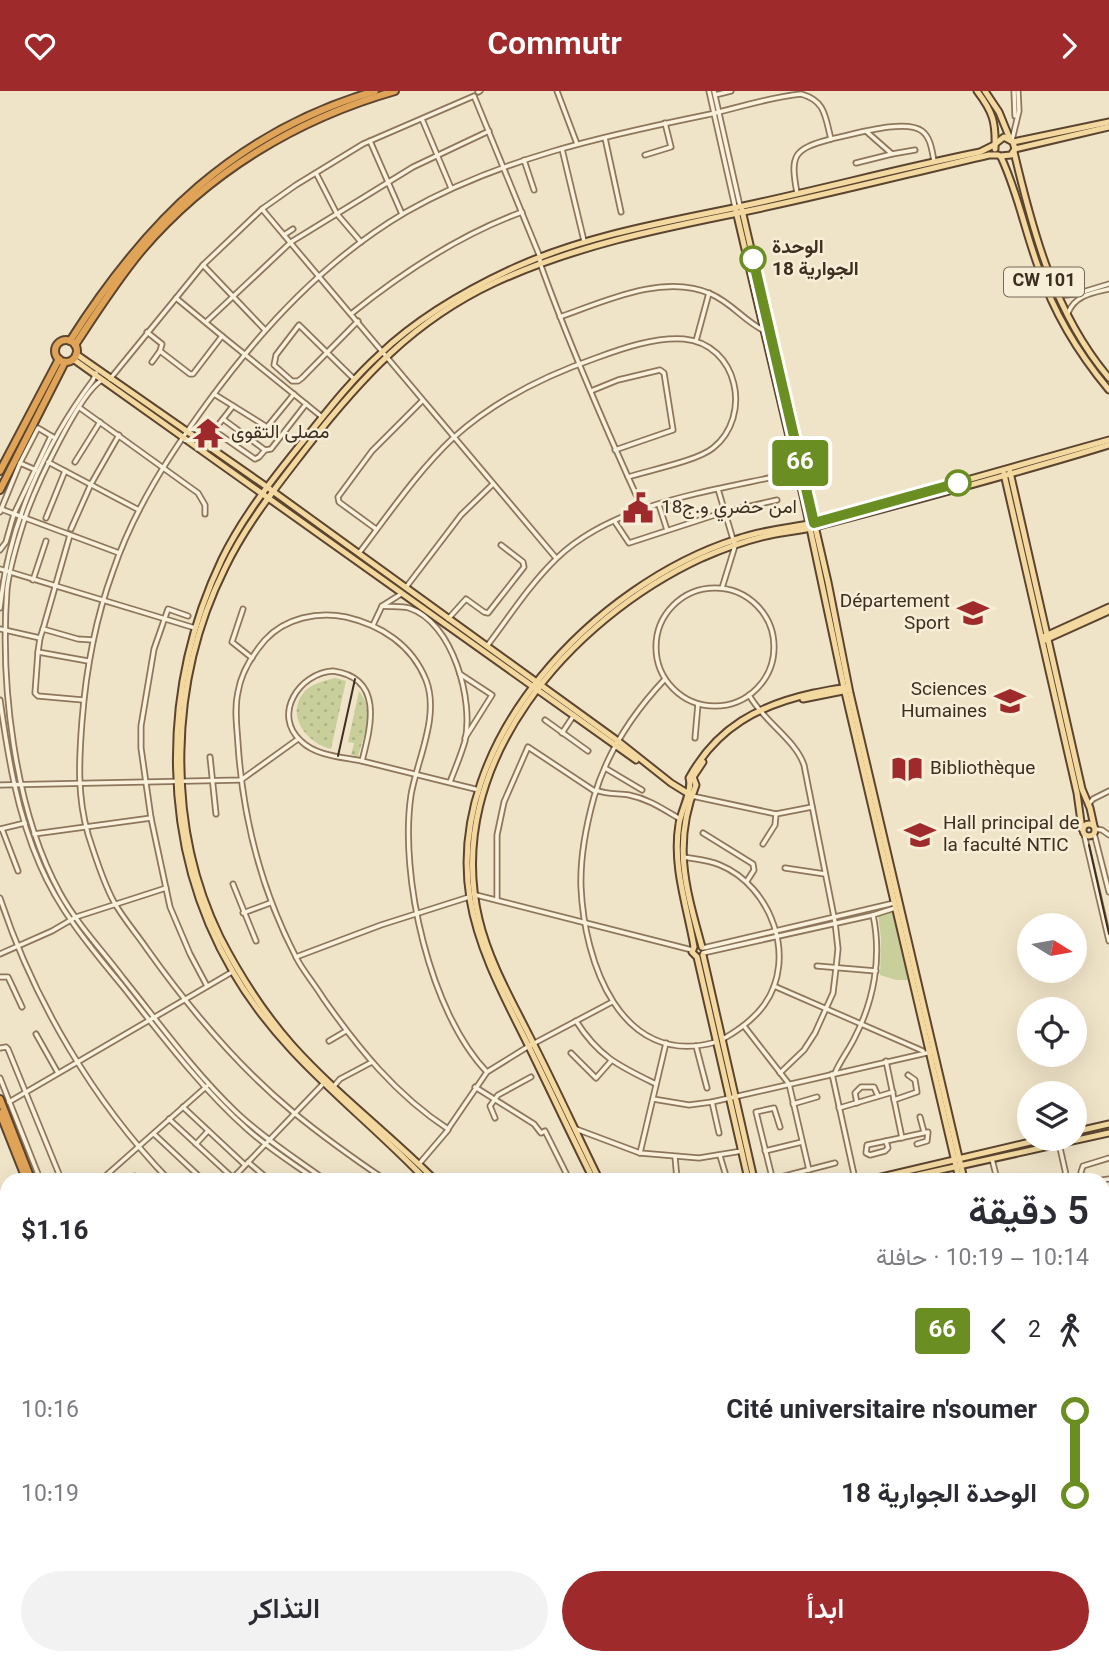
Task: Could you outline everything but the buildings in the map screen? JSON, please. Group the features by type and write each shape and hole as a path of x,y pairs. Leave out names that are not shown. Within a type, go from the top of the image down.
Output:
{"highway":[{"path":"0,471 62,360 75,356 72,343 101,293 158,223 191,192 238,157 278,132 339,103 375,91"},
{"path":"72,343 142,251 177,213 217,179 293,131 341,109 395,91"},
{"path":"62,360 55,351 58,345 63,341 72,343"},
{"path":"0,490 62,360"},
{"path":"0,1099 27,1173"},
{"path":"0,1113 3,1128 26,1173"}],"main road":[{"path":"977,91 990,109 994,120 995,145 1000,156"},
{"name":"CW 101","path":"985,91 999,112 1013,144 1039,247 1057,296 1109,378"},
{"path":"425,1173 323,1084 257,1010 232,972 195,884 180,817 179,702 195,628 223,558 267,492 322,417 354,379 411,328 458,297 584,241 634,228 738,210 797,193 980,152 995,145 1000,138 1013,144 1109,125"},
{"path":"540,260 634,234 738,210 989,155 1008,157 1013,144"},
{"name":"CW 101","path":"1000,156 1017,197 1039,269 1055,309 1077,346 1109,390"},
{"path":"738,210 812,525 846,689 960,1173"},
{"path":"383,354 267,492 224,568 197,639 184,705 179,782 195,867 219,935 252,992 295,1052 334,1086 421,1173"},
{"path":"75,356 112,379 485,649"},
{"path":"96,371 102,380 185,434"},
{"path":"1068,455 1109,440"},
{"path":"596,1173 486,957 472,896 467,857 470,825 499,738 576,640 637,590 695,556 778,528 812,525 1109,445"},
{"path":"1007,473 1084,800 1094,829 1090,836 1083,831 1079,816 1084,800"},
{"path":"267,492 689,795"},
{"path":"1045,638 1109,609"},
{"path":"538,686 574,715 617,743"},
{"path":"693,949 678,863 680,819 696,785 693,777 715,746 759,712 846,689"},
{"path":"689,795 681,857 747,1173"},
{"path":"1084,800 1094,798"},
{"path":"1083,831 1086,824 1094,829"},
{"path":"693,949 702,952"},
{"path":"693,949 702,952"},
{"path":"531,1045 590,1173"},
{"path":"1087,1129 1109,1124"},
{"path":"1092,1128 1094,1135"},
{"path":"1087,1136 1109,1133"},
{"path":"922,1173 1017,1146"},
{"path":"744,1151 752,1173"},
{"path":"905,1173 992,1159 1022,1151"}],"street":[{"path":"557,91 577,144"},
{"path":"731,91 712,92 738,210"},
{"path":"1013,144 1019,111 1016,91"},
{"path":"376,1173 295,1114 241,1063 183,999 115,904 86,825 78,784 83,699 89,661 103,600 119,553 163,467 244,353 289,303 361,242 402,214 451,188 503,166 577,144 665,123 802,95 814,97 823,109 831,139"},
{"path":"77,406 97,383 112,379 203,265 262,209 370,141 474,96 522,212 560,317 643,510"},
{"path":"421,118 451,188"},
{"path":"645,155 671,147 665,123"},
{"path":"797,193 792,168 794,157 803,148 831,139 910,125 925,134 931,144 934,161"},
{"path":"205,322 291,243 438,154 489,130"},
{"path":"867,132 892,154"},
{"path":"605,138 621,212"},
{"path":"370,141 402,214"},
{"path":"562,149 584,241"},
{"path":"856,163 915,150"},
{"path":"524,160 534,190"},
{"path":"316,173 337,214 361,242"},
{"path":"262,209 556,558"},
{"path":"351,314 391,282 438,252 473,233 522,212"},
{"path":"284,235 293,229"},
{"path":"203,265 265,330"},
{"path":"1057,296 1109,286"},
{"path":"1067,315 1071,305 1079,298 1109,286"},
{"path":"560,317 615,297 656,288 675,287 709,293 740,311 766,331"},
{"path":"696,341 709,293"},
{"path":"176,298 322,417"},
{"path":"274,365 292,381 298,381 358,321"},
{"path":"267,372 274,365 276,355 299,325 354,379"},
{"path":"147,332 162,344 152,362"},
{"path":"160,351 193,374 222,337"},
{"path":"358,555 407,489 453,438 512,395 580,363 641,344 667,340 696,341 715,351 730,370 734,380 735,409 728,432 705,453 628,477"},
{"path":"1100,367 1109,364"},
{"path":"591,391 618,380 660,370 664,373 673,430 615,450"},
{"path":"0,550 6,542 14,514 34,469 77,406 96,371"},
{"path":"214,394 267,427 294,394"},
{"path":"377,530 339,502 338,497 372,451 422,401"},
{"path":"233,406 215,429 216,432 255,459 265,450 271,449 306,404"},
{"path":"77,406 203,499 205,514"},
{"path":"223,419 265,450"},
{"path":"75,462 100,422"},
{"path":"56,438 38,428 1,510 119,553"},
{"path":"71,529 91,484 118,435"},
{"path":"0,608 5,571 22,518 56,438"},
{"path":"47,462 139,510"},
{"path":"20,463 42,473"},
{"path":"46,518 65,471"},
{"path":"485,649 539,577 556,558 584,538 615,521 659,505 799,471"},
{"path":"373,625 382,606 404,591 461,515 493,484"},
{"path":"718,489 734,543 722,588"},
{"path":"615,521 629,543 724,512 777,500"},
{"path":"659,505 667,530"},
{"path":"70,535 40,638 35,693 38,696 83,699"},
{"path":"33,580 46,541"},
{"path":"447,619 466,599 488,613 524,567 523,562 502,545"},
{"path":"5,571 195,628"},
{"path":"5,571 7,586 2,630 2,697 17,785 27,825 54,896 69,920 232,1115 264,1143 306,1173"},
{"path":"722,588 737,592 752,601 766,618 772,632 773,656 764,680 749,695 736,703 721,706 698,704 683,697 665,680 657,658 656,642 667,613 678,601 691,593 722,588"},
{"path":"382,606 410,608 430,622 453,654 466,705 465,738"},
{"path":"188,616 168,609 164,619 154,649 141,726 141,748 150,818 170,908 207,986"},
{"path":"243,609 232,642 252,658"},
{"path":"448,1129 401,1092 346,1031 296,957 270,903 256,856 241,780 236,712 238,690 252,658 275,630 289,623 325,614 373,625 403,644 426,680 430,709 412,794 409,834 409,868 416,914 433,974 455,1024 487,1072"},
{"path":"43,629 93,641"},
{"path":"2,630 40,638"},
{"path":"38,652 89,661"},
{"path":"362,761 372,717 369,697 357,681 341,672 325,672 313,676 295,692 290,716 298,739 309,747 324,754 481,791"},
{"path":"450,782 465,738 492,695 460,674"},
{"path":"665,680 644,702 617,743 596,791 582,857 584,922 597,969 611,1002 627,1022 666,1043 696,1045 720,1040 744,1026 765,1004 774,986 779,959 777,937 764,902 747,881 720,865 681,857"},
{"path":"749,695 759,712 798,751 804,765 838,949 833,993 826,1008 808,1045 780,1073"},
{"path":"695,738 698,704"},
{"path":"562,733 574,715"},
{"path":"545,720 588,751"},
{"path":"0,785 241,780 298,739"},
{"path":"497,900 497,835 504,802 528,747 596,791 649,800 680,819"},
{"path":"211,757 216,814"},
{"path":"605,768 642,790"},
{"path":"1094,798 1109,791"},
{"path":"689,795 776,814 812,807"},
{"path":"763,844 773,829 776,814"},
{"path":"34,834 150,818"},
{"path":"18,871 1,829 27,825"},
{"path":"27,825 34,834 60,893 151,1018"},
{"path":"1109,835 1094,829 1109,892"},
{"path":"1083,831 1109,941"},
{"path":"703,833 753,863 754,870 747,881"},
{"path":"785,868 825,874"},
{"path":"233,884 256,941"},
{"path":"0,954 76,917 166,888"},
{"path":"296,957 472,896 693,949"},
{"path":"0,901 16,947 41,1000 78,1061 138,1148 162,1173"},
{"path":"243,913 270,903"},
{"path":"702,952 777,937 870,910 897,905"},
{"path":"702,952 775,930 873,915 897,905"},
{"path":"854,1173 833,1074 861,1024 876,971 873,915 870,910"},
{"path":"817,966 876,971"},
{"path":"9,1102 232,972"},
{"path":"0,977 8,977 22,1007"},
{"path":"774,986 912,1047 930,1052"},
{"path":"417,1173 487,1072 611,1002"},
{"path":"576,1021 587,1037 611,1061 656,1084"},
{"path":"744,1026 789,1084 809,1170"},
{"path":"329,1041 346,1031"},
{"path":"36,1034 58,1073"},
{"path":"640,1153 666,1043"},
{"path":"696,1045 707,1088"},
{"path":"911,1055 912,1047"},
{"path":"0,1048 8,1049 59,1173"},
{"path":"653,1099 676,1104 712,1102 930,1052"},
{"path":"571,1053 596,1078 611,1061"},
{"path":"886,1061 902,1138"},
{"path":"334,1086 340,1079 372,1062"},
{"path":"894,1100 917,1092 915,1080 908,1075"},
{"path":"495,1118 490,1107 494,1099 531,1077"},
{"path":"0,1078 38,1173"},
{"path":"238,1173 323,1084"},
{"path":"109,1173 208,1085"},
{"path":"208,1085 237,1113 316,1173"},
{"path":"857,1103 855,1094 860,1088 872,1086 878,1096"},
{"path":"475,1087 534,1124 541,1133 545,1131 566,1173"},
{"path":"839,1108 893,1092"},
{"path":"793,1104 817,1097"},
{"path":"712,1102 719,1133"},
{"path":"183,1107 260,1173"},
{"path":"770,1173 756,1112 774,1108 780,1127"},
{"path":"920,1117 924,1132"},
{"path":"169,1119 227,1173"},
{"path":"567,1128 640,1153 675,1157 720,1156 744,1151"},
{"path":"196,1144 208,1131"},
{"path":"886,1141 888,1148 885,1151 866,1153 867,1145 924,1132 929,1133 929,1138 917,1145"},
{"path":"154,1134 196,1173"},
{"path":"765,1151 802,1142"},
{"path":"1061,1151 1066,1173"},
{"path":"720,1156 725,1173"},
{"path":"675,1157 676,1173"},
{"path":"1081,1173 1083,1165 1109,1158"},
{"path":"992,1159 995,1173"},
{"path":"796,1173 835,1163"}],"green space":[{"path":"335,678 346,681 331,749 314,741 301,727 297,709 299,700 308,688"},
{"path":"359,691 368,715 358,757 351,755 354,743 348,742"},
{"path":"893,911 908,980 896,980 880,975 881,939 878,914"}],"tram line":[{"path":"338,756 355,679"},
{"path":"1089,845 1109,934"}],"bus line":[{"name":"66","path":"753,259 814,523 958,483"}],"place":[{"name":"الوحدة الجوارية 18","path":"753,259"},
{"name":"مصلى التقوى","path":"208,433"},
{"name":"امن حضري و.ج18","path":"638,508"},
{"name":"Département Sport","path":"973,613"},
{"name":"Sciences Humaines","path":"1010,701"},
{"name":"Bibliothèque","path":"907,769"},
{"name":"Hall principal de la faculté NTIC","path":"920,835"}]}
